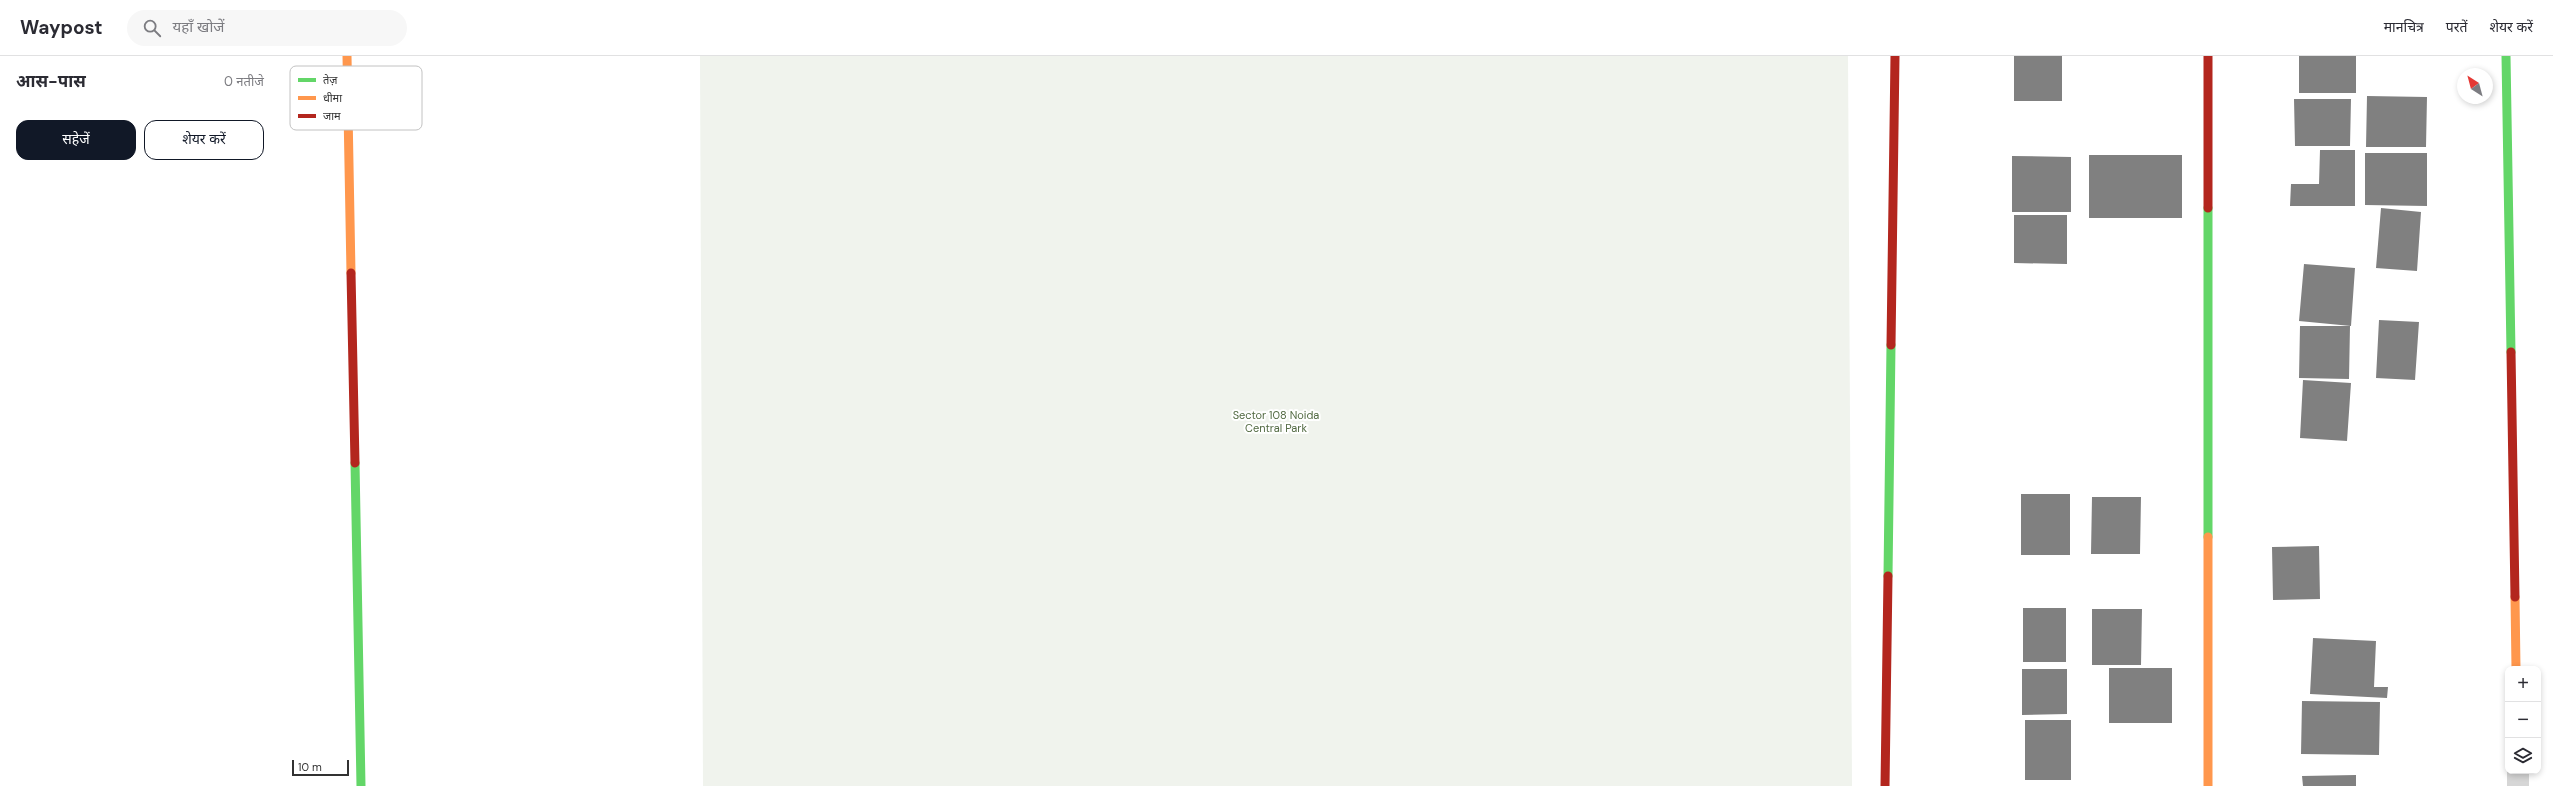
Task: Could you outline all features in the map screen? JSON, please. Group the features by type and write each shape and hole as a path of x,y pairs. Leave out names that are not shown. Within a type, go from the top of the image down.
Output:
{"street":[{"path":"347,56 347,66"},
{"path":"1884,786 1895,56"},
{"path":"2208,56 2208,786"},
{"path":"2506,56 2516,666"},
{"path":"348,130 361,786"},
{"path":"2518,774 2518,786"}],"green space":[{"name":"Sector 108 Noida Central Park","path":"700,56 1848,56 1852,786 703,786"}],"building":[{"path":"2014,56 2062,56 2062,101 2014,101"},
{"path":"2299,56 2356,56 2356,93 2299,93"},
{"path":"2367,96 2427,97 2426,147 2366,147"},
{"path":"2294,99 2351,99 2350,146 2295,146"},
{"path":"2320,150 2355,150 2355,206 2290,206 2291,184 2319,184"},
{"path":"2365,153 2427,153 2427,206 2365,205"},
{"path":"2089,155 2182,155 2182,218 2089,218"},
{"path":"2012,156 2071,157 2071,212 2012,212"},
{"path":"2381,208 2421,212 2417,271 2376,268"},
{"path":"2014,215 2067,215 2067,264 2014,263"},
{"path":"2304,264 2355,268 2351,326 2299,321"},
{"path":"2379,320 2419,322 2415,380 2376,378"},
{"path":"2300,326 2350,326 2349,379 2299,378"},
{"path":"2303,380 2351,383 2347,441 2300,438"},
{"path":"2021,494 2070,494 2070,555 2021,555"},
{"path":"2092,497 2141,497 2140,554 2091,554"},
{"path":"2319,546 2320,599 2273,600 2272,547"},
{"path":"2023,608 2066,608 2066,662 2023,662"},
{"path":"2092,609 2142,609 2141,665 2092,665"},
{"path":"2313,638 2376,641 2374,687 2388,687 2387,698 2310,694"},
{"path":"2109,668 2172,668 2172,723 2109,723"},
{"path":"2022,669 2067,669 2067,714 2022,715"},
{"path":"2302,701 2380,702 2379,755 2301,754"},
{"path":"2025,720 2071,720 2071,780 2025,780"},
{"path":"2356,775 2356,786 2303,786 2302,776"}],"traffic: fast":[{"path":"2506,56 2511,352"},
{"path":"2208,208 2208,537"},
{"path":"1888,576 1891,345"},
{"path":"355,463 361,786"}],"traffic: slow":[{"path":"347,56 347,66"},
{"path":"348,130 351,273"},
{"path":"2208,537 2208,786"},
{"path":"2515,597 2516,666"}],"traffic: jam":[{"path":"1891,345 1895,56"},
{"path":"2208,56 2208,208"},
{"path":"351,273 355,463"},
{"path":"2511,352 2515,597"},
{"path":"1885,786 1888,576"}]}
